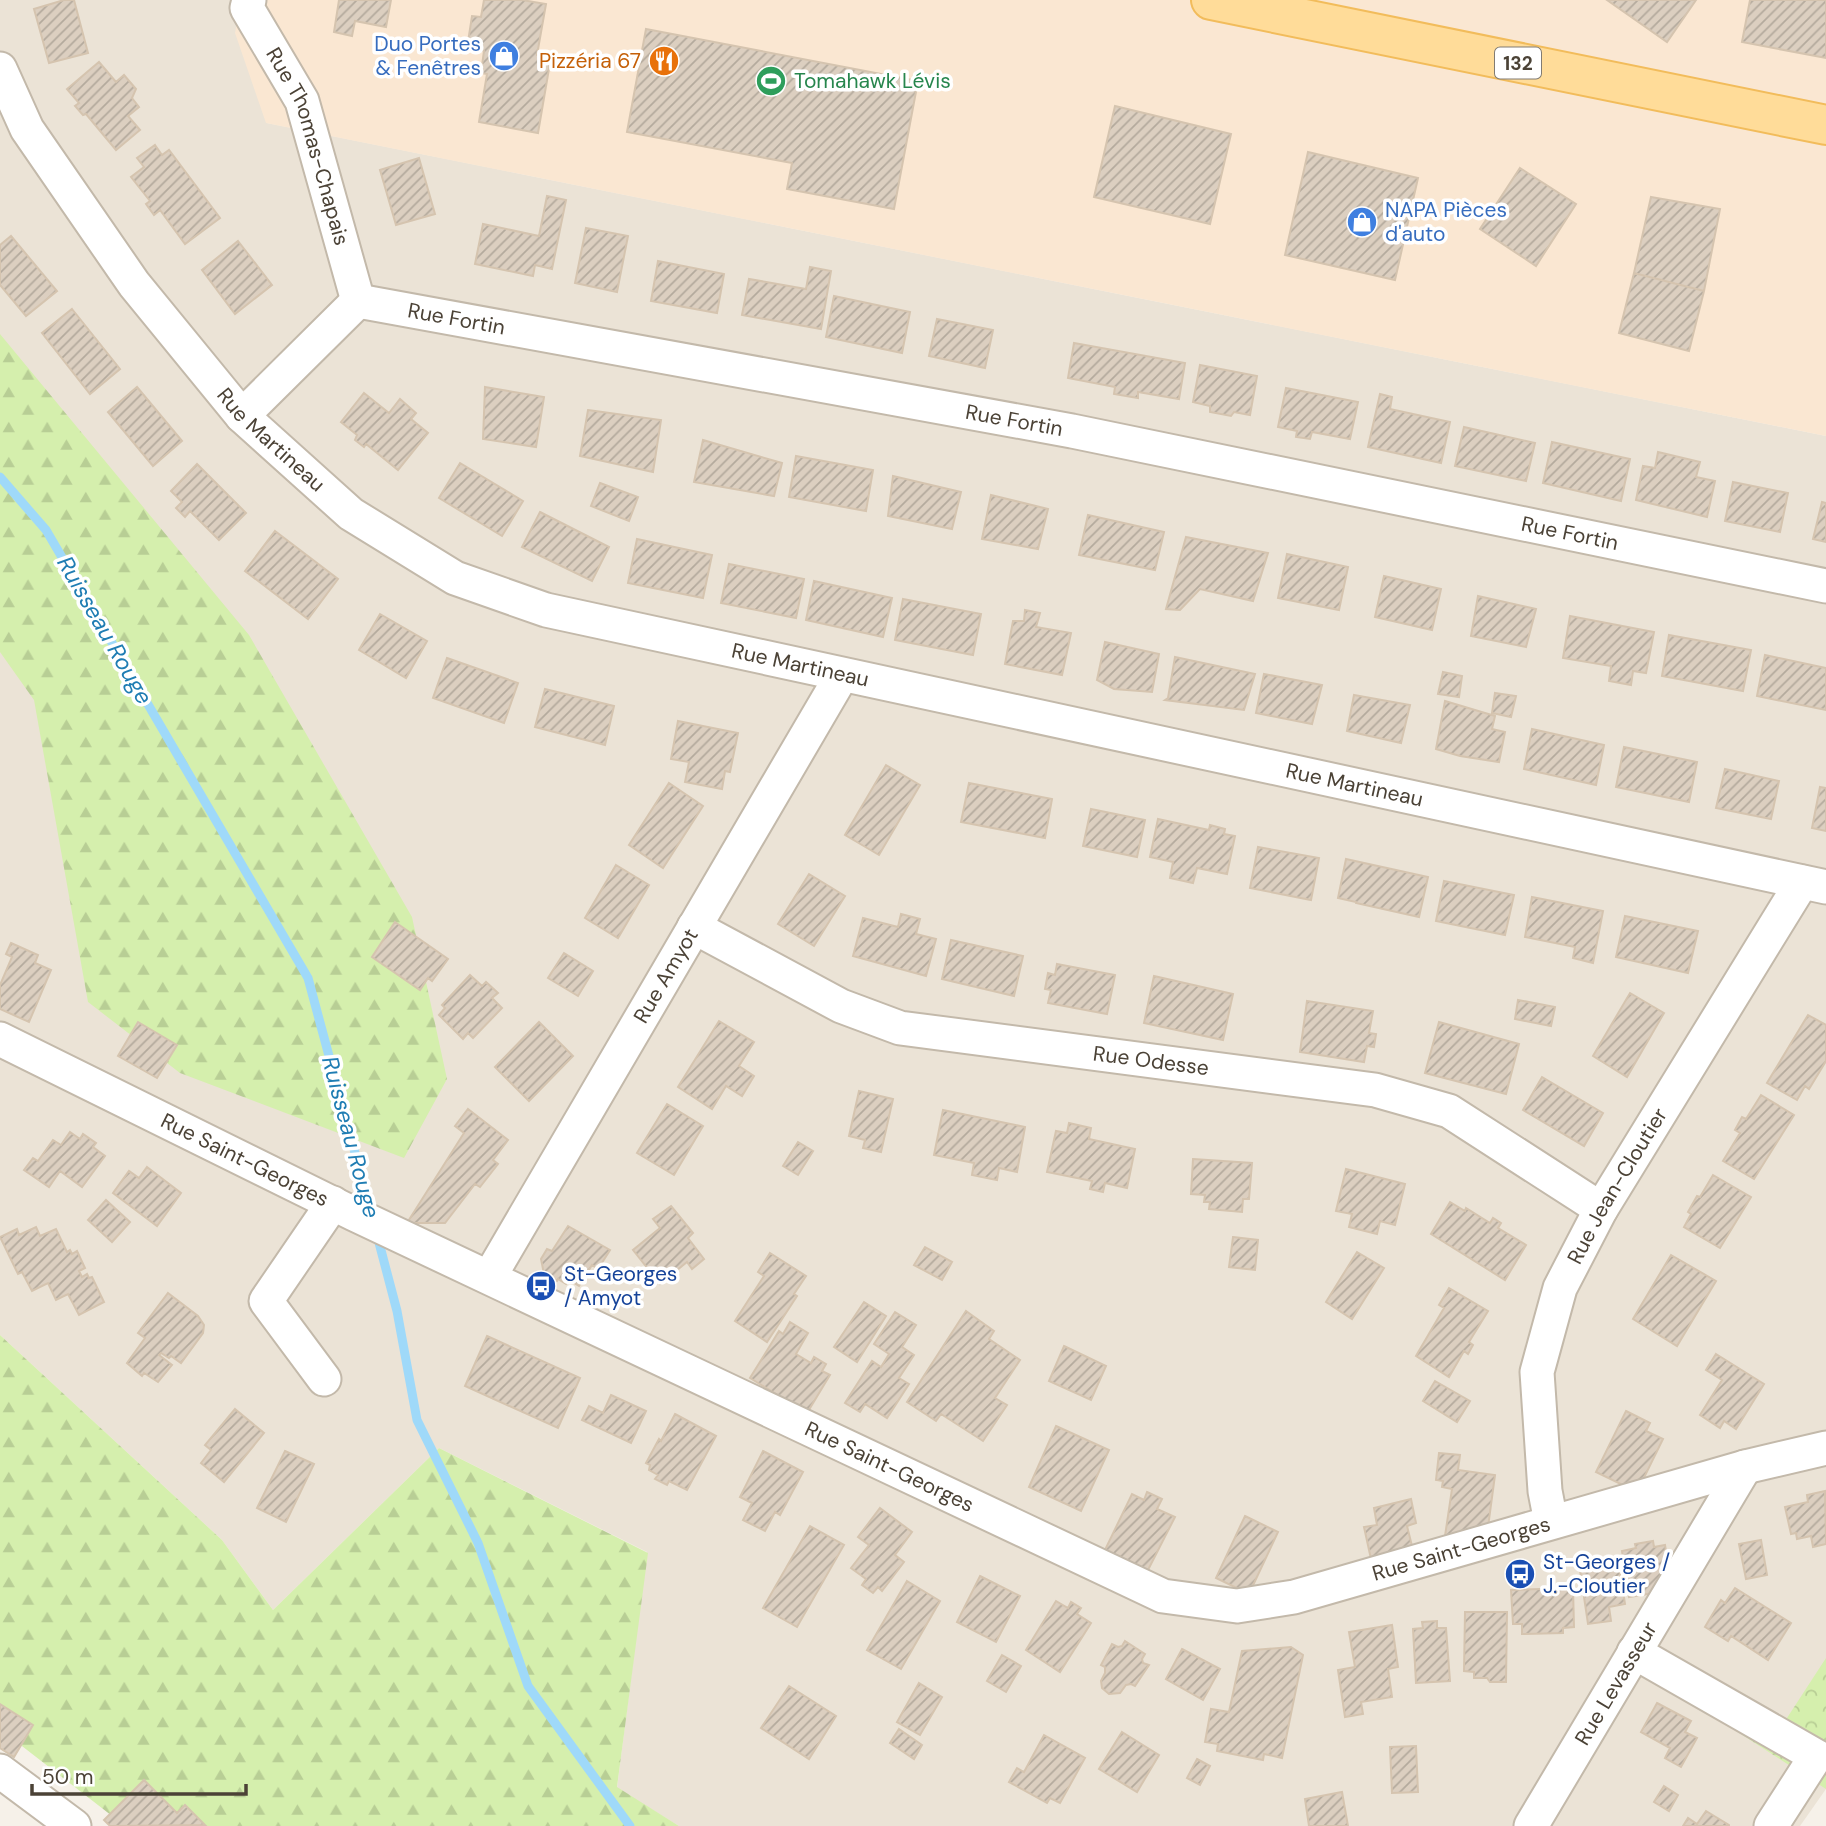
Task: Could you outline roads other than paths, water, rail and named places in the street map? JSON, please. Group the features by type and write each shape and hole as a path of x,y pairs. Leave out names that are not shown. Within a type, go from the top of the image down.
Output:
{"main road":[{"name":"132","path":"1211,0 1826,125"}],"street":[{"name":"Rue Thomas-Chapais","path":"249,0 247,8 302,101 358,301"},
{"name":"Rue Martineau","path":"0,69 27,129 134,284 242,416 351,514 454,578 546,610 1814,884"},
{"path":"242,416 358,301"},
{"name":"Rue Fortin","path":"358,301 1072,431 1826,586"},
{"name":"Rue Amyot","path":"490,1276 842,676"},
{"name":"Rue Jean-Cloutier","path":"1551,1522 1545,1491 1537,1372 1560,1288 1601,1209 1814,884"},
{"name":"Rue Odesse","path":"694,927 842,1006 900,1028 1375,1090 1449,1111 1601,1209"},
{"name":"Rue Saint-Georges","path":"0,1039 333,1203 1163,1596 1237,1606 1294,1597 1745,1467 1826,1448"},
{"path":"324,1379 265,1301 333,1203"},
{"name":"Rue Levasseur","path":"1531,1826 1745,1467"},
{"path":"1634,1652 1816,1756 1772,1826"},
{"path":"0,1771 74,1826"}],"waterway":[{"name":"Ruisseau Rouge","path":"0,477 46,530 308,978 371,1212"},
{"name":"Ruisseau Rouge","path":"377,1235 397,1311 417,1420 478,1543 528,1686 630,1826"}],"place":[{"name":"Duo Portes & Fenêtres","path":"504,56"},
{"name":"Pizzéria 67","path":"664,61"},
{"name":"Tomahawk Lévis","path":"771,81"},
{"name":"NAPA Pièces d'auto","path":"1362,222"},
{"name":"St-Georges / Amyot","path":"541,1286"},
{"name":"St-Georges / J.-Cloutier","path":"1520,1574"}]}
